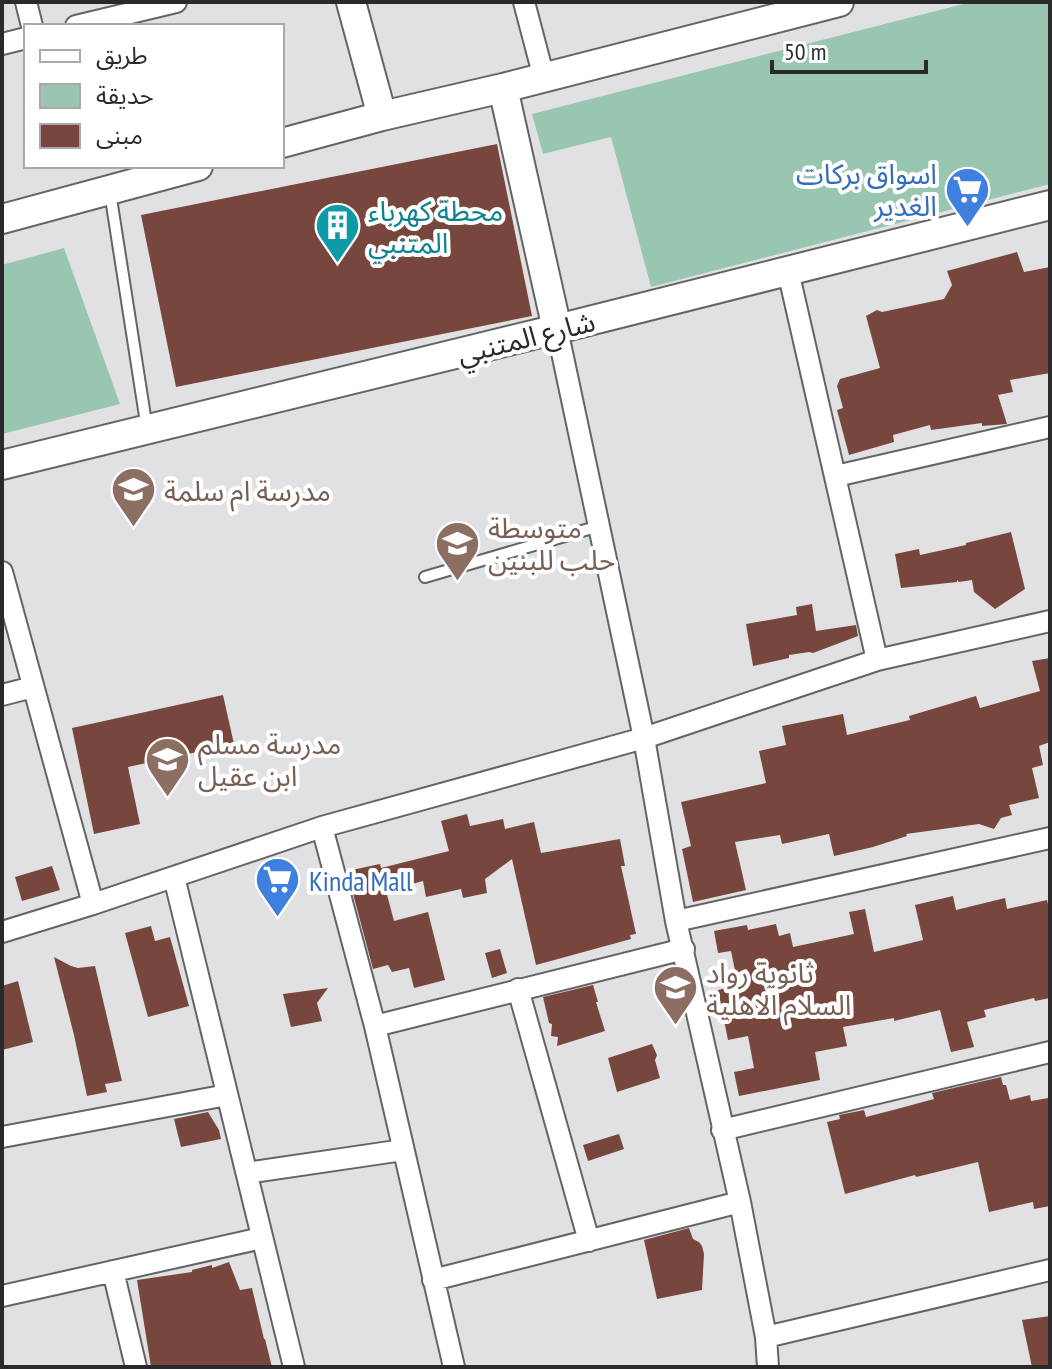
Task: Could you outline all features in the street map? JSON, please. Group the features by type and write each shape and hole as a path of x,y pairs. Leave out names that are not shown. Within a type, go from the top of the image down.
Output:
{"street":[{"path":"26,2 32,24"},
{"path":"84,24 176,2"},
{"path":"351,2 382,116"},
{"path":"524,2 544,78"},
{"path":"284,142 839,2"},
{"path":"2,44 24,38"},
{"path":"503,88 600,525 644,738 676,921 740,1202 766,1337 768,1367"},
{"path":"2,219 191,168"},
{"name":"شارع المتنبي","path":"2,465 1050,205"},
{"path":"788,271 877,660"},
{"path":"836,476 1050,427"},
{"path":"2,572 93,904"},
{"path":"2,932 322,827 644,738 877,660 1050,621"},
{"path":"2,695 33,687"},
{"path":"322,827 375,1026 454,1367"},
{"path":"676,921 1050,838"},
{"path":"174,877 294,1367"},
{"path":"375,1026 684,949"},
{"path":"518,989 589,1241"},
{"path":"722,1130 1050,1052"},
{"path":"2,1137 227,1095"},
{"path":"247,1173 403,1150"},
{"path":"433,1280 740,1202"},
{"path":"2,1296 262,1238"},
{"path":"766,1337 1050,1270"},
{"path":"113,1271 136,1367"}],"lane":[{"path":"110,190 147,430"},
{"path":"425,577 600,525"}],"green space":[{"path":"971,2 1050,2 1050,184 651,287 611,137 543,154 532,114"},
{"path":"64,248 120,404 2,434 2,265"}],"building":[{"name":"محطة كهرباء المتنبي","path":"497,144 532,316 176,387 141,215"},
{"path":"1017,252 1024,272 1050,267 1050,373 1010,380 1013,392 998,395 1007,424 982,426 982,423 931,430 930,425 893,435 894,442 849,455 837,410 843,408 837,386 840,379 880,368 866,316 877,310 882,312 944,299 952,285 947,271"},
{"path":"1011,532 1025,589 995,609 974,592 972,580 901,588 895,554 919,549 920,555"},
{"path":"812,604 816,631 856,625 858,636 813,653 789,655 789,658 753,666 746,624 797,615 796,607"},
{"path":"1050,658 1050,742 1039,746 1043,765 1032,768 1039,798 1009,805 1012,815 1001,818 994,829 979,824 906,834 873,847 834,856 829,834 782,844 780,835 735,842 746,890 693,902 682,849 691,846 681,802 766,783 759,751 786,745 782,726 843,714 847,735 910,720 909,716 976,696 980,708 1040,691 1032,661"},
{"path":"223,695 234,744 128,767 140,824 94,834 72,728"},
{"path":"467,814 470,826 503,819 505,829 534,822 541,853 620,839 625,866 621,866 636,934 630,935 631,939 536,965 512,859 485,879 487,893 463,898 461,889 426,897 423,881 386,891 394,921 428,912 445,980 414,988 409,968 392,972 388,965 373,969 347,871 380,864 381,868 449,851 441,821"},
{"path":"52,866 60,890 22,901 15,877"},
{"path":"953,896 956,910 1005,898 1007,909 1047,900 1050,912 1050,998 1035,1001 1034,998 984,1010 986,1017 967,1022 974,1047 951,1052 940,1010 894,1021 894,1018 843,1027 847,1046 815,1052 820,1080 739,1096 734,1072 754,1068 748,1036 728,1040 718,990 738,985 731,951 718,953 714,931 747,925 748,930 776,924 779,936 790,933 793,947 854,934 849,912 865,909 874,952 923,940 915,905"},
{"path":"151,926 155,941 170,937 189,1006 148,1017 125,933"},
{"path":"500,949 507,973 492,978 485,953"},
{"path":"54,957 78,968 95,966 122,1081 105,1084 107,1092 87,1096"},
{"path":"18,981 33,1042 2,1050 2,986"},
{"path":"593,985 605,1031 557,1046 558,1037 551,1036 552,1024 549,1023 543,997"},
{"path":"328,988 317,1003 322,1021 291,1027 283,994"},
{"path":"652,1044 660,1078 617,1092 608,1058"},
{"path":"1001,1077 1010,1100 1030,1095 1031,1101 1048,1098 1050,1206 1034,1209 1033,1202 989,1212 978,1162 845,1194 827,1122 840,1119 839,1115 864,1110 866,1117 897,1109 934,1099 932,1093"},
{"path":"208,1112 221,1139 181,1147 174,1119"},
{"path":"619,1134 624,1149 588,1161 583,1145"},
{"path":"689,1228 704,1254 702,1290 657,1299 644,1240"},
{"path":"229,1262 240,1290 252,1288 272,1367 151,1367 137,1280 192,1272"},
{"path":"1050,1316 1050,1367 1032,1367 1022,1320"}],"place":[{"name":"اسواق بركات الغدير","path":"968,228"},
{"name":"محطة كهرباء المتنبي","path":"337,265"},
{"name":"مدرسة ام سلمة","path":"133,529"},
{"name":"متوسطة حلب للبنين","path":"457,582"},
{"name":"مدرسة مسلم ابن عقيل","path":"167,798"},
{"name":"Kinda Mall","path":"278,919"},
{"name":"ثانوية رواد السلام الاهلية","path":"675,1027"}]}
